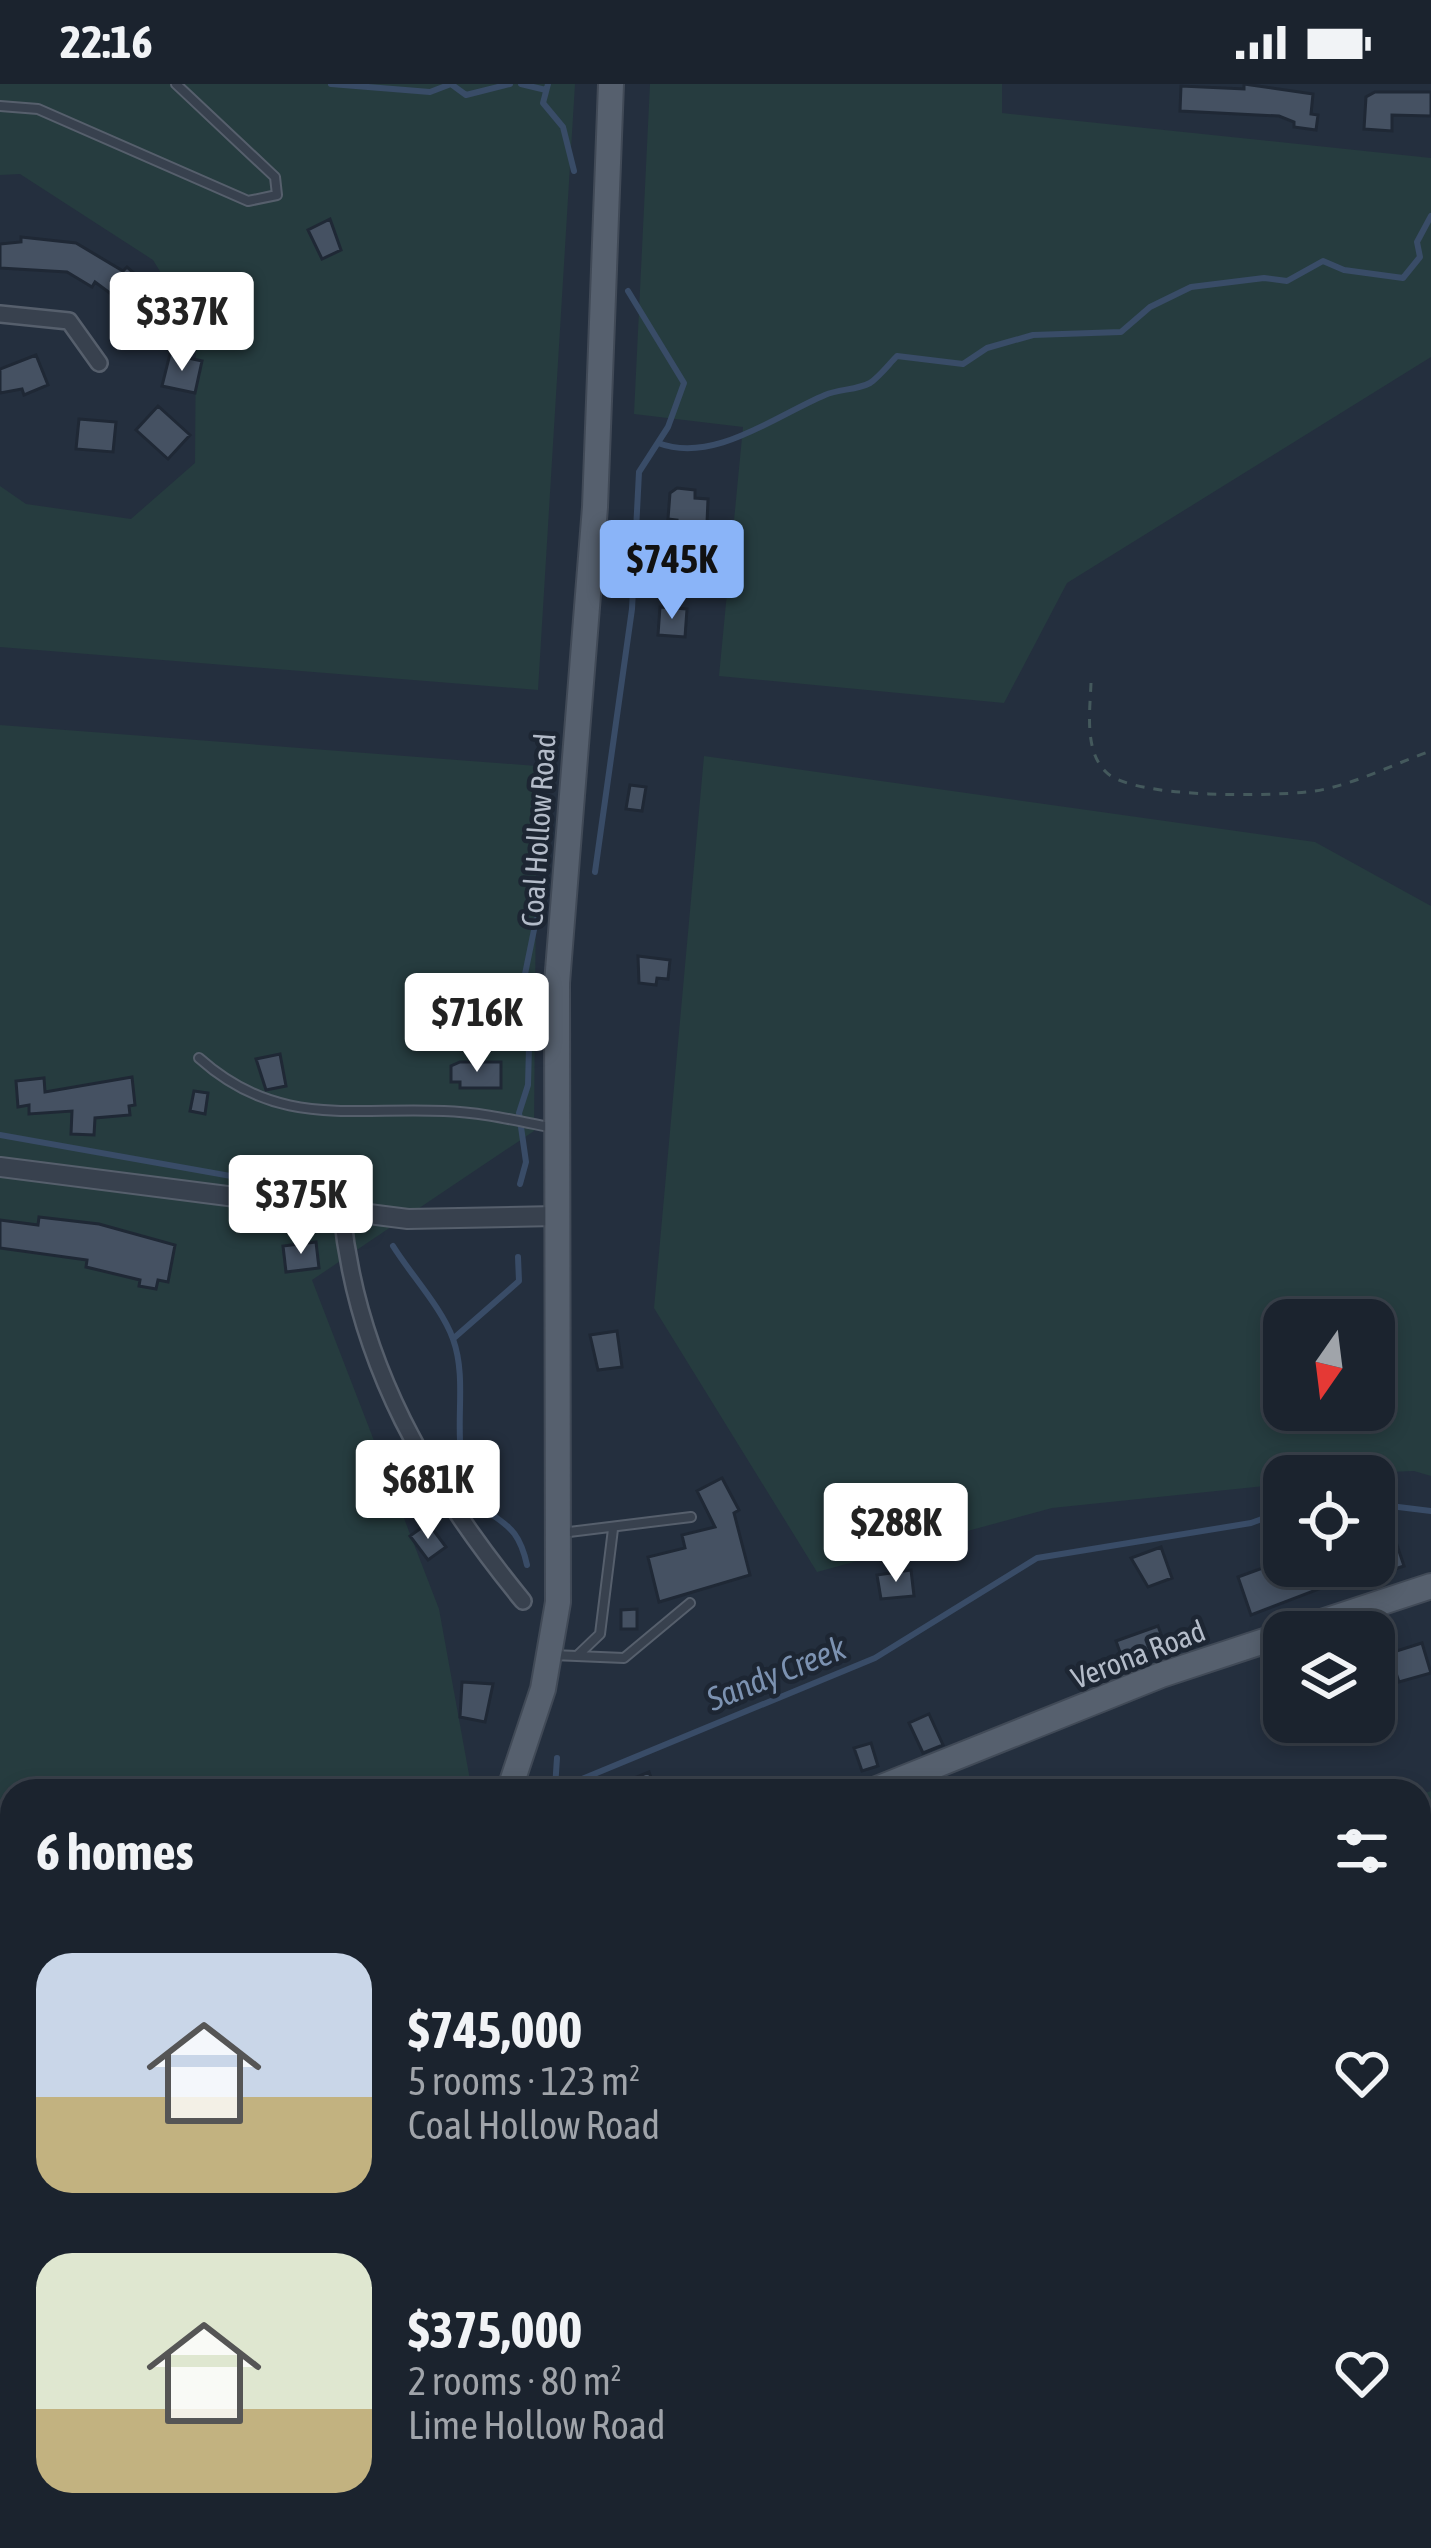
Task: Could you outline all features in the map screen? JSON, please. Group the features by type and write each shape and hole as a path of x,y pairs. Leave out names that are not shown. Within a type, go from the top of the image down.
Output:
{"main road":[{"name":"Coal Hollow Road","path":"514,1779 564,1656 556,1216 545,1126 595,507 611,84"},
{"name":"Verona Road","path":"902,1779 1161,1675 1431,1586"}],"street":[{"path":"0,314 69,321 99,363"},
{"path":"0,1167 408,1219 556,1216"},
{"path":"342,1213 370,1350 411,1441 447,1503 523,1601"}],"lane":[{"path":"0,106 38,109 248,201 277,195 275,177 176,84"},
{"path":"199,1058 260,1099 320,1112 445,1111 545,1126"},
{"path":"560,1533 691,1516"},
{"path":"564,1656 600,1634 613,1528"},
{"path":"564,1656 624,1658 689,1603"}],"path":[{"path":"1091,683 1089,735 1105,771 1127,784 1174,791 1310,792 1431,751"}],"green space":[{"path":"0,84 575,84 538,690 0,647 0,486 26,504 131,519 195,463 196,330 153,260 20,174 0,175"},
{"path":"650,84 1002,84 1002,113 1431,158 1431,357 1067,583 1004,703 719,676 743,427 634,414"},
{"path":"0,725 537,766 534,1131 312,1280 439,1609 470,1779 0,1779"},
{"path":"704,756 1315,842 1431,906 1431,1476 1395,1472 1395,1455 1263,1455 1263,1486 1052,1508 817,1572 654,1308"}],"building":[{"path":"1244,84 1313,94 1311,114 1318,115 1316,130 1294,127 1294,122 1279,116 1180,111 1181,86 1244,89"},
{"path":"1375,92 1431,92 1431,116 1392,115 1392,131 1364,129 1366,97"},
{"path":"330,219 341,250 322,259 308,230"},
{"path":"21,237 76,243 123,271 127,267 168,303 178,297 189,316 182,319 188,331 162,345 137,313 95,282 92,287 67,272 0,268 0,244 21,242"},
{"path":"170,354 202,361 195,393 162,386"},
{"path":"36,355 48,385 24,395 22,389 0,393 0,369"},
{"path":"158,406 190,435 168,459 136,430"},
{"path":"79,419 116,422 113,452 76,449"},
{"path":"677,488 695,490 695,498 708,499 705,571 674,569 677,520 668,519 670,493"},
{"path":"660,607 687,609 685,637 658,635"},
{"path":"630,785 646,787 642,811 626,809"},
{"path":"638,956 670,960 668,979 657,978 656,985 639,983"},
{"path":"280,1054 286,1086 266,1090 256,1059"},
{"path":"501,1062 501,1088 460,1088 460,1082 451,1082 451,1066"},
{"path":"132,1077 135,1105 129,1106 130,1115 95,1118 94,1135 71,1134 72,1111 29,1114 29,1105 18,1107 16,1081 44,1078 45,1092"},
{"path":"194,1091 208,1093 205,1114 190,1111"},
{"path":"39,1217 99,1224 175,1245 168,1282 158,1280 156,1289 139,1286 140,1280 86,1267 87,1260 0,1248 0,1220 38,1225"},
{"path":"316,1242 319,1268 286,1272 283,1246"},
{"path":"617,1331 622,1367 598,1370 590,1335"},
{"path":"722,1478 739,1510 734,1513 750,1575 659,1602 648,1557 685,1548 682,1535 715,1527 697,1491"},
{"path":"428,1523 446,1547 428,1560 410,1536"},
{"path":"1395,1539 1404,1566 1395,1569"},
{"path":"1161,1547 1172,1578 1148,1587 1131,1558"},
{"path":"1263,1568 1263,1587 1324,1587 1251,1615 1238,1577"},
{"path":"911,1570 914,1596 881,1599 877,1575"},
{"path":"637,1609 637,1629 621,1629 621,1610"},
{"path":"1158,1626 1168,1653 1142,1662 1137,1649 1121,1655 1116,1641"},
{"path":"1422,1643 1431,1673 1399,1682 1395,1651"},
{"path":"462,1682 493,1684 485,1722 460,1717"},
{"path":"929,1714 943,1745 923,1753 909,1723"},
{"path":"871,1743 878,1766 862,1771 854,1748"}],"waterway":[{"path":"331,84 430,92 451,84 466,95 510,84"},
{"path":"521,84 546,90"},
{"path":"548,84 543,103 563,127 574,171"},
{"path":"658,443 701,447 744,435 825,395 870,383 897,356 963,364 987,348 1033,335 1121,332 1150,307 1191,287 1264,278 1287,281 1323,261 1344,270 1403,278 1420,257 1417,242 1431,216"},
{"path":"595,872 632,609 639,472 668,427 684,383 628,291"},
{"path":"520,1184 526,1162 519,1113 528,1085 529,1047 523,984 536,920"},
{"path":"0,1135 349,1197"},
{"path":"393,1246 453,1339 466,1476 482,1504 517,1537 527,1565"},
{"path":"454,1338 519,1281 518,1257"},
{"name":"Sandy Creek","path":"1395,1507 1431,1511"},
{"name":"Sandy Creek","path":"582,1779 875,1658 1037,1558 1263,1519"},
{"path":"556,1779 557,1758"}]}
